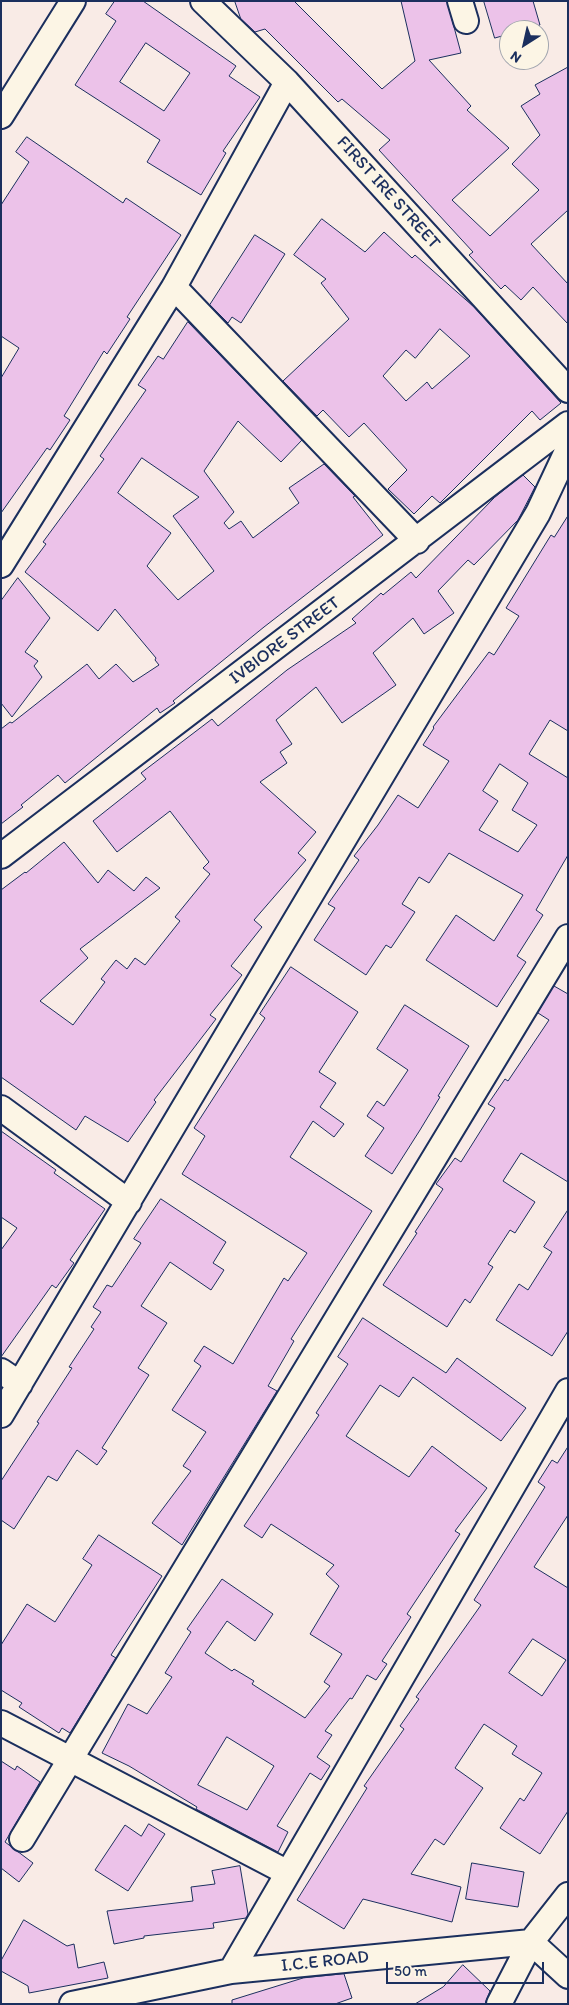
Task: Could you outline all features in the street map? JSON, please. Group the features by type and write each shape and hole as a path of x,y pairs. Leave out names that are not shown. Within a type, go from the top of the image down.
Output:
{"street":[{"path":"1,116 73,1"},
{"name":"FIRST IRE STREET","path":"203,1 287,82 568,390"},
{"path":"1,565 174,287 287,82"},
{"path":"174,287 417,541"},
{"name":"IVBIORE STREET","path":"1,856 417,541 568,424"},
{"path":"1,1415 11,1377 128,1202 538,513 568,449"},
{"path":"22,1839 568,937"},
{"path":"1,1108 128,1202"},
{"path":"231,1971 568,1392"},
{"path":"1,1723 288,1873"},
{"path":"499,2004 531,1942 568,1896"},
{"path":"531,1942 568,1976"},
{"name":"I.C.E ROAD","path":"72,2004 231,1971 531,1942"}],"building":[{"path":"115,1 143,1 236,66 229,76 260,97 223,151 226,153 201,195 147,162 160,140 75,85 116,21 106,14","holes":["146,43 190,73 164,111 120,82"]},
{"path":"235,1 294,1 382,89 415,61 401,1 447,1 461,53 429,60 471,106 467,110 509,148 452,200 490,236 539,190 512,164 540,135 521,106 540,94 535,85 568,67 568,210 531,244 568,284 568,324 533,287 521,300 505,285 501,289 469,255 473,252 379,150 390,140 342,99 338,102 265,29 255,32 241,19"},
{"path":"484,1 533,1 539,20 499,20 499,37 495,38"},
{"path":"27,137 123,203 126,198 181,235 127,317 130,319 107,354 104,351 64,416 70,420 50,450 47,448 1,513 1,378 19,348 1,336 1,205 29,162 16,152"},
{"path":"322,219 365,252 384,232 412,258 415,255 474,307 561,403 540,420 532,411 440,503 432,496 414,514 388,489 407,470 364,423 349,437 323,410 317,416 283,381 349,319 321,283 326,279 294,255","holes":["440,329 470,356 432,389 427,382 406,401 383,376 406,350 415,358"]},
{"path":"255,235 285,254 241,323 232,317 228,323 210,305"},
{"path":"188,322 302,440 281,462 238,421 204,471 234,512 224,523 229,529 241,521 253,538 299,503 289,488 324,464 355,496 353,497 383,535 264,627 173,701 175,703 160,713 157,708 65,783 58,775 1,824 1,729 10,722 12,723 87,664 99,679 116,664 133,682 159,665 155,660 156,658 115,609 98,631 25,572 46,544 43,542 104,459 100,456 146,390 138,385 158,356 163,359","holes":["142,458 199,497 173,516 214,571 178,600 147,566 171,533 118,493"]},
{"path":"523,475 535,487 518,520 474,565 468,560 438,591 454,613 424,634 413,618 373,653 396,685 342,723 316,687 276,720 292,744 280,752 287,763 260,782 316,832 298,853 306,860 254,920 262,927 231,966 242,975 210,1015 216,1019 154,1100 156,1102 128,1142 85,1116 76,1130 1,1077 1,890 26,873 64,842 98,883 108,870 134,891 146,877 160,888 80,949 88,958 40,1001 73,1025 105,982 101,979 116,960 127,969 135,958 145,965 180,921 175,917 210,874 203,868 209,862 170,811 117,852 93,821 146,779 141,773 212,719 218,726 287,670 356,623 352,619 381,593 383,595 411,572 416,578 494,498"},
{"path":"568,516 568,731 550,720 529,754 568,778 568,855 536,910 543,915 517,956 526,962 497,1007 426,960 456,915 494,941 523,895 449,853 429,883 419,877 402,904 415,912 391,948 386,945 366,975 314,940 335,908 328,904 359,860 354,856 398,795 418,808 449,761 423,745 433,727 489,652 494,655 519,616 506,608 551,535 554,537","holes":["500,764 528,783 512,810 537,825 518,852 479,830 498,801 483,791"]},
{"path":"18,578 50,618 25,652 38,661 34,666 42,677 12,717 1,703 1,601"},
{"path":"291,967 358,1012 319,1072 336,1083 320,1107 344,1124 334,1137 313,1121 290,1157 372,1211 291,1339 294,1341 268,1386 277,1391 182,1545 152,1523 191,1471 183,1466 206,1432 172,1410 201,1366 194,1361 204,1346 233,1364 284,1278 288,1281 307,1253 182,1174 205,1136 194,1128 265,1018 260,1014"},
{"path":"554,986 568,994 568,1182 521,1153 503,1181 535,1202 515,1233 510,1230 488,1264 493,1267 470,1303 465,1299 447,1327 383,1285 443,1189 436,1184 455,1158 461,1162 495,1108 488,1104 505,1079 508,1081 549,1020 538,1013"},
{"path":"405,1005 469,1046 392,1174 365,1156 384,1128 367,1116 377,1101 384,1106 408,1070 377,1049"},
{"path":"1,1131 56,1170 54,1173 105,1209 70,1260 74,1263 56,1288 52,1285 1,1357 1,1250 17,1228 1,1217"},
{"path":"161,1199 226,1242 213,1263 224,1270 211,1290 170,1262 141,1306 167,1323 138,1368 149,1375 102,1448 107,1451 97,1465 77,1450 57,1481 48,1476 14,1529 1,1520 1,1481 72,1368 69,1367 94,1329 91,1327 101,1312 93,1307 107,1285 112,1287 141,1243 134,1239"},
{"path":"568,1210 568,1331 552,1356 496,1320 519,1284 528,1290 552,1252 544,1247"},
{"path":"363,1318 446,1373 457,1358 526,1408 501,1441 413,1377 399,1397 380,1385 346,1436 409,1477 432,1446 487,1488 455,1531 460,1534 407,1614 411,1617 382,1661 387,1664 376,1680 367,1675 352,1699 350,1698 325,1731 332,1735 317,1757 330,1766 321,1780 310,1773 277,1826 288,1832 278,1852 196,1809 197,1807 129,1766 102,1753 128,1704 147,1714 172,1677 165,1673 191,1632 187,1629 222,1579 273,1614 255,1641 227,1621 205,1653 232,1671 234,1669 254,1681 252,1684 305,1718 330,1686 324,1682 342,1654 310,1634 339,1586 326,1574 334,1565 271,1524 262,1538 244,1526 319,1415 316,1413 348,1364 338,1357","holes":["227,1737 274,1766 247,1810 198,1785"]},
{"path":"568,1447 568,1515 534,1567 568,1588 568,1811 540,1854 500,1828 520,1798 524,1801 542,1773 512,1754 517,1746 484,1724 455,1768 483,1788 444,1845 435,1839 411,1874 461,1887 452,1922 363,1899 344,1929 297,1900 367,1788 364,1786 404,1729 400,1726 419,1699 416,1697 481,1605 474,1600 545,1487 538,1482 552,1460 557,1463","holes":["533,1639 566,1660 542,1696 509,1673"]},
{"path":"99,1535 162,1576 111,1655 116,1658 70,1733 62,1728 59,1733 19,1707 22,1703 1,1690 1,1645 27,1604 55,1622 92,1565 83,1559"},
{"path":"1,1761 15,1770 17,1766 40,1782 5,1842 33,1863 19,1882 1,1868"},
{"path":"149,1824 165,1834 128,1891 95,1870 125,1825 141,1836"},
{"path":"472,1863 524,1872 518,1907 466,1899"},
{"path":"240,1866 248,1914 246,1918 213,1923 214,1928 144,1936 144,1938 114,1944 107,1911 193,1901 191,1887 215,1884 212,1871"},
{"path":"24,1920 67,1946 74,1944 78,1968 104,1962 108,1978 29,1993 28,1986 1,1971 1,1961"},
{"path":"463,1965 490,1991 485,2004 415,2004 443,1987"},
{"path":"344,1974 352,1998 335,2004 232,2004 232,2000 303,1978"}]}
